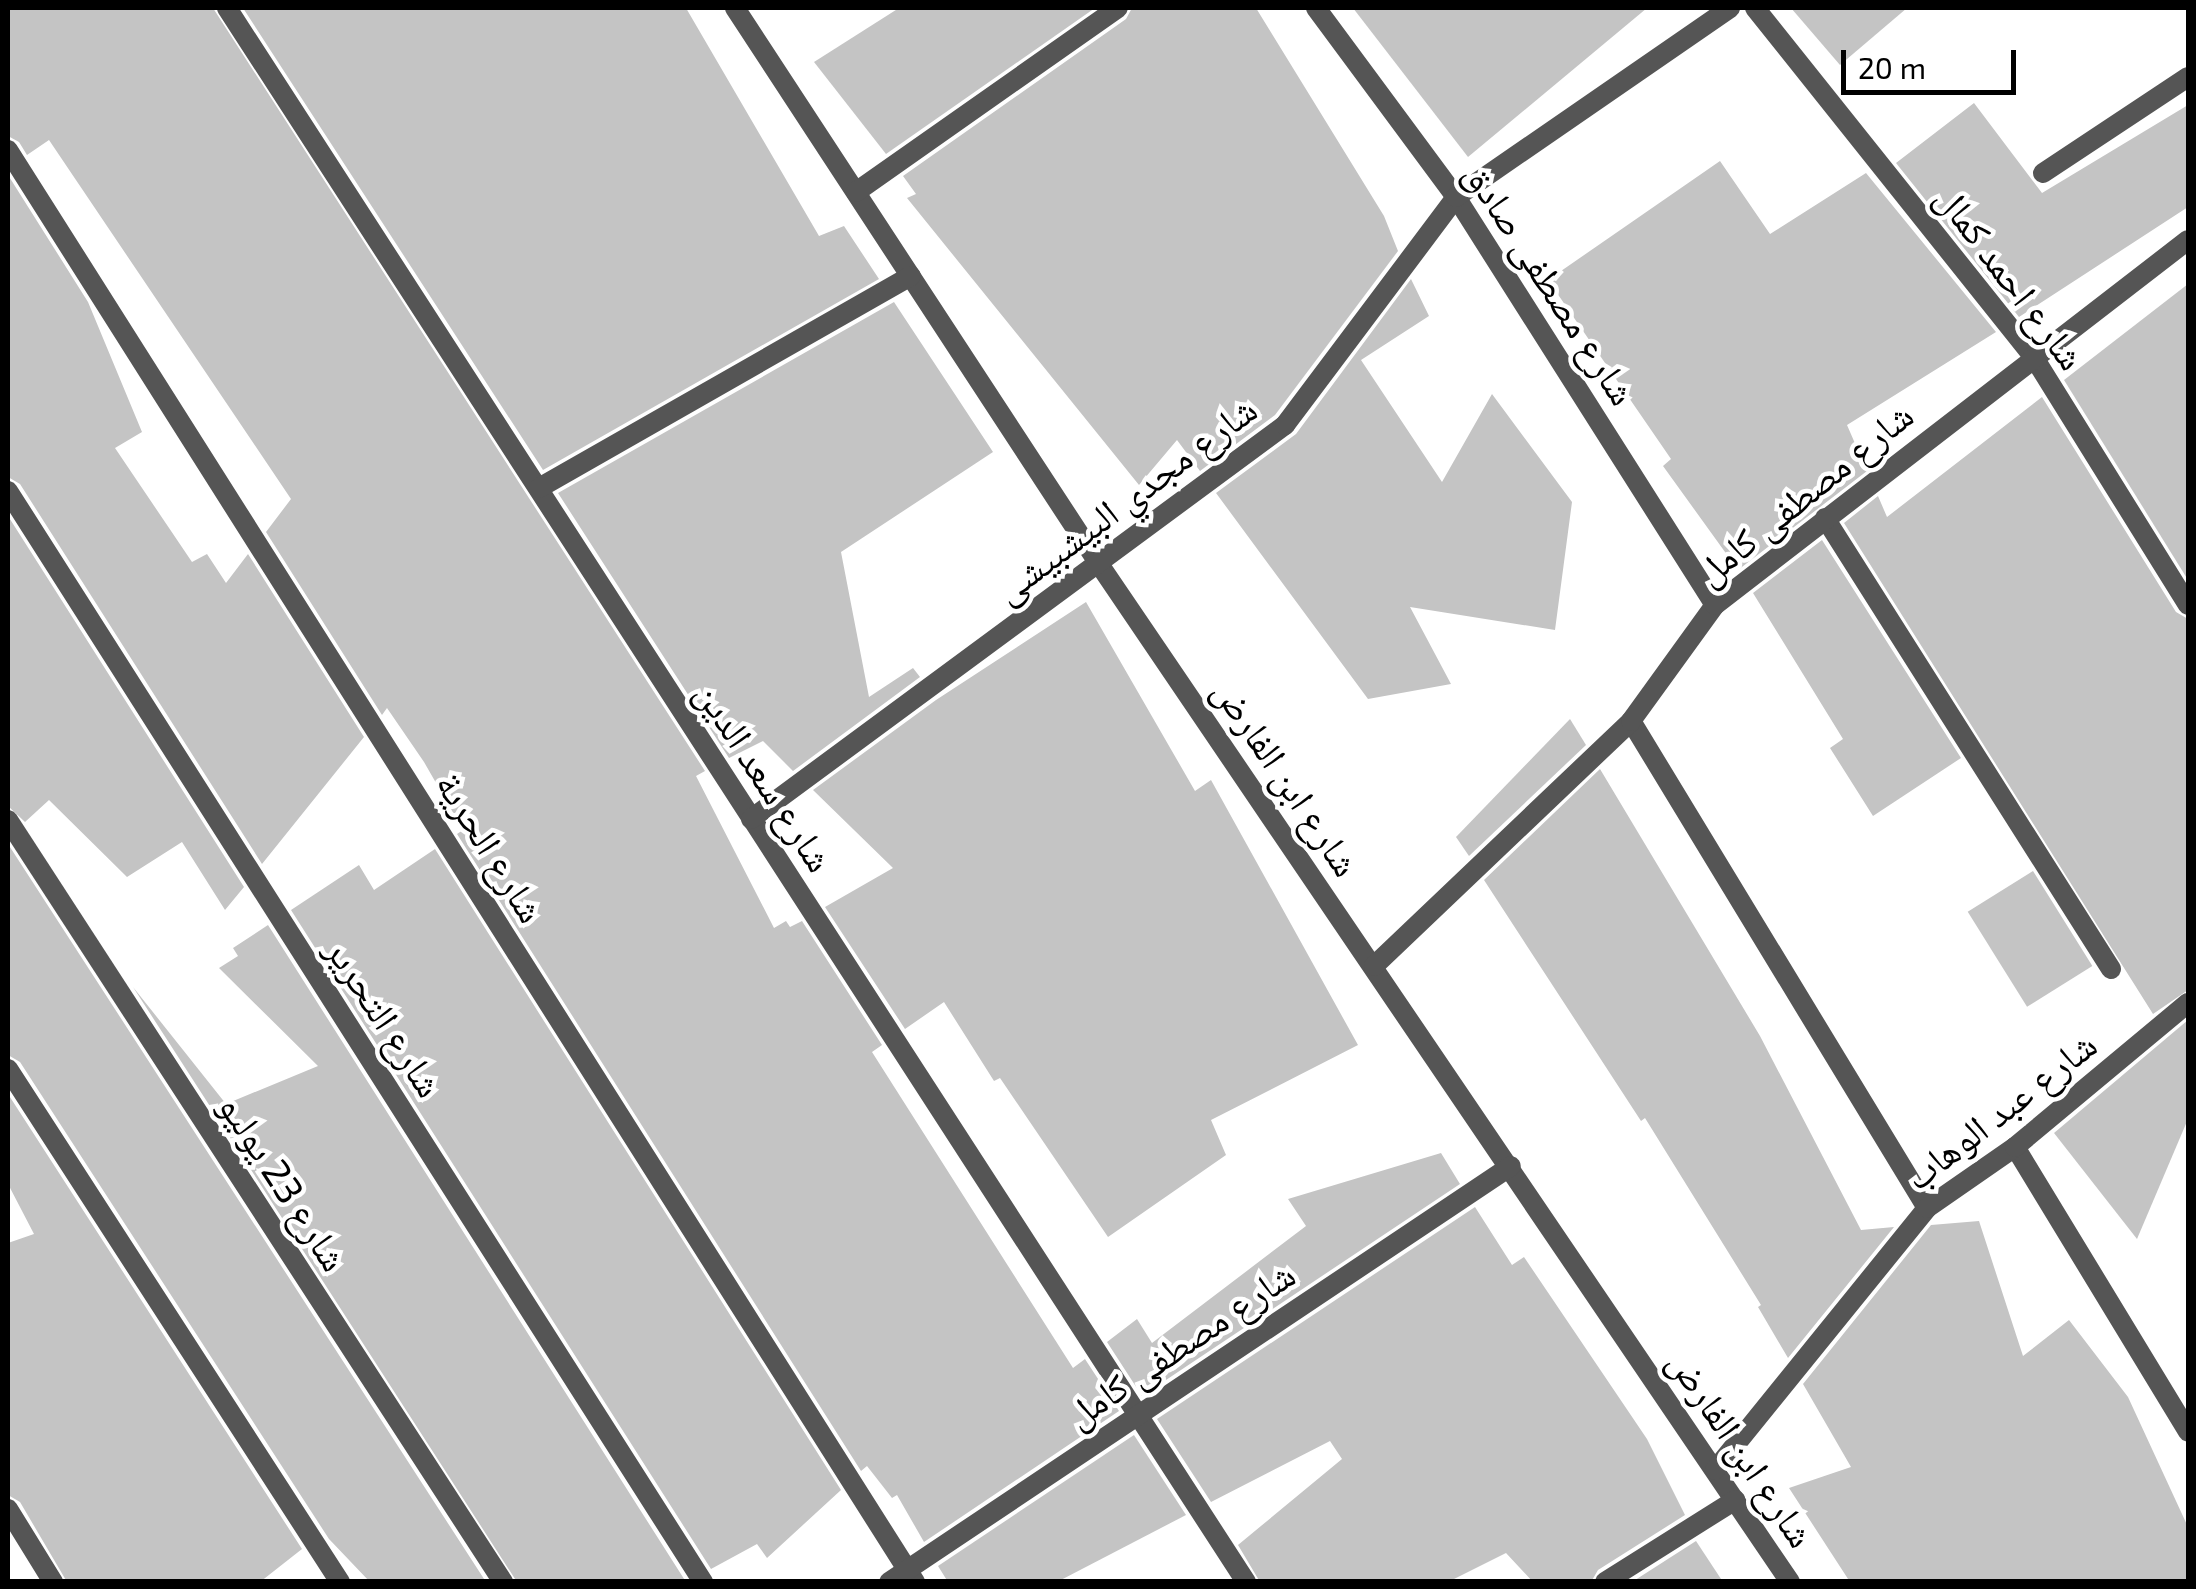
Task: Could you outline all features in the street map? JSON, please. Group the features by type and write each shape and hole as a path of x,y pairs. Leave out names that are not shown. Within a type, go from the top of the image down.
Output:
{"street":[{"name":"شارع سعد الدين","path":"228,8 1246,1582"},
{"name":"شارع ابن الفارض","path":"735,8 1099,564 1790,1582"},
{"path":"856,192 1118,8"},
{"name":"شارع مصطفى صادق","path":"1316,8 1456,197 1714,606"},
{"name":"شارع مجدي البيشبيشى","path":"751,819 1285,425 1456,197 1730,8"},
{"name":"شارع احمد كمال","path":"1755,8 2033,356 2188,605"},
{"path":"2043,173 2188,77"},
{"name":"شارع الحرية","path":"8,150 911,1575"},
{"name":"شارع مصطفى كامل","path":"1374,966 1631,721 1714,606 2188,240"},
{"path":"539,488 911,276"},
{"name":"شارع التحرير","path":"8,491 703,1582"},
{"path":"1825,518 2112,969"},
{"path":"1631,721 1926,1208"},
{"name":"شارع 23 يوليو","path":"8,820 503,1582"},
{"name":"شارع عبد الوهاب","path":"1714,1470 1926,1208 2015,1147 2188,1003"},
{"path":"8,1069 340,1582"},
{"path":"2015,1147 2188,1431"},
{"name":"شارع مصطفى كامل","path":"889,1582 911,1575 1136,1415 1510,1166"},
{"path":"1606,1582 1735,1500"},
{"path":"8,1509 52,1582"}],"building":[{"path":"8,8 213,8 705,771 696,776 774,928 786,921 790,927 802,921 882,1045 872,1052 1073,1368 1085,1359 1119,1411 924,1542 897,1495 892,1498 867,1466 861,1471 457,834 463,830 424,762 387,708 382,715 266,532 291,499 49,140 27,155 19,142 8,136"},
{"path":"243,8 686,8 819,236 844,226 879,279 543,470"},
{"path":"899,8 1095,8 886,154 814,62"},
{"path":"1132,8 1256,8 1384,216 1398,251 1275,415 1200,471 1177,440 1139,485 907,198 916,194 903,176 1126,19"},
{"path":"1353,8 1647,8 1468,157"},
{"path":"1791,8 1907,8 1840,65"},
{"path":"1974,103 2042,193 2188,105 2188,207 2019,317 1896,163"},
{"path":"1720,161 1770,234 1866,173 1996,332 1847,425 1867,471 1738,570 1663,466 1671,459 1548,280"},
{"path":"8,175 88,302 142,432 115,448 192,562 207,554 226,583 248,554 364,737 262,864 20,484 8,477"},
{"path":"1411,279 1429,316 1361,360 1442,482 1492,394 1572,502 1555,630 1410,607 1451,684 1368,699 1216,493 1296,434"},
{"path":"2188,284 2188,580 2064,380"},
{"path":"894,302 993,452 841,552 869,697 913,668 920,677 793,771 763,741 729,758 558,493"},
{"path":"2042,397 2176,612 2188,619 2188,990 2153,1014 1844,523 1878,496 1887,517"},
{"path":"8,516 244,887 225,910 182,842 127,877 49,800 25,822 8,806"},
{"path":"1822,540 1961,758 1873,816 1830,748 1843,739 1753,593"},
{"path":"1086,602 1195,791 1211,780 1358,1045 1211,1120 1226,1155 1108,1237 1000,1078 994,1081 944,1002 905,1029 825,907 893,868 813,790 936,700"},
{"path":"1570,719 1586,745 1469,856 1456,837"},
{"path":"1600,769 1760,1036 1861,1230 1894,1227 1788,1358 1758,1307 1761,1305 1645,1118 1641,1121 1484,880"},
{"path":"8,844 486,1582 370,1582 329,1539 20,1062 8,1055"},
{"path":"435,849 841,1490 767,1558 757,1544 711,1569 291,910 359,865 374,890"},
{"path":"2033,871 2092,966 2027,1007 1968,912"},
{"path":"268,925 686,1582 517,1582 133,987 226,1104 318,1066 219,968 238,956 233,948"},
{"path":"2188,1020 2188,1119 2137,1239 2054,1133"},
{"path":"8,1094 302,1549 260,1582 67,1582 20,1502 8,1495 8,1243 34,1234 8,1184"},
{"path":"1441,1153 1460,1184 1142,1396 1107,1342 1137,1319 1152,1343 1306,1226 1288,1199"},
{"path":"1475,1207 1512,1265 1524,1257 1647,1439 1685,1515 1598,1570 1591,1582 1533,1582 1506,1553 1448,1582 1260,1582 1238,1545 1342,1459 1330,1441 1211,1502 1157,1419"},
{"path":"1979,1221 2023,1356 2069,1320 2128,1397 2188,1527 2188,1582 1850,1582 1789,1488 1851,1467 1803,1384 1931,1225"},
{"path":"1134,1435 1186,1515 1057,1582 948,1582 938,1566"},
{"path":"1696,1541 1723,1582 1632,1582"}]}
